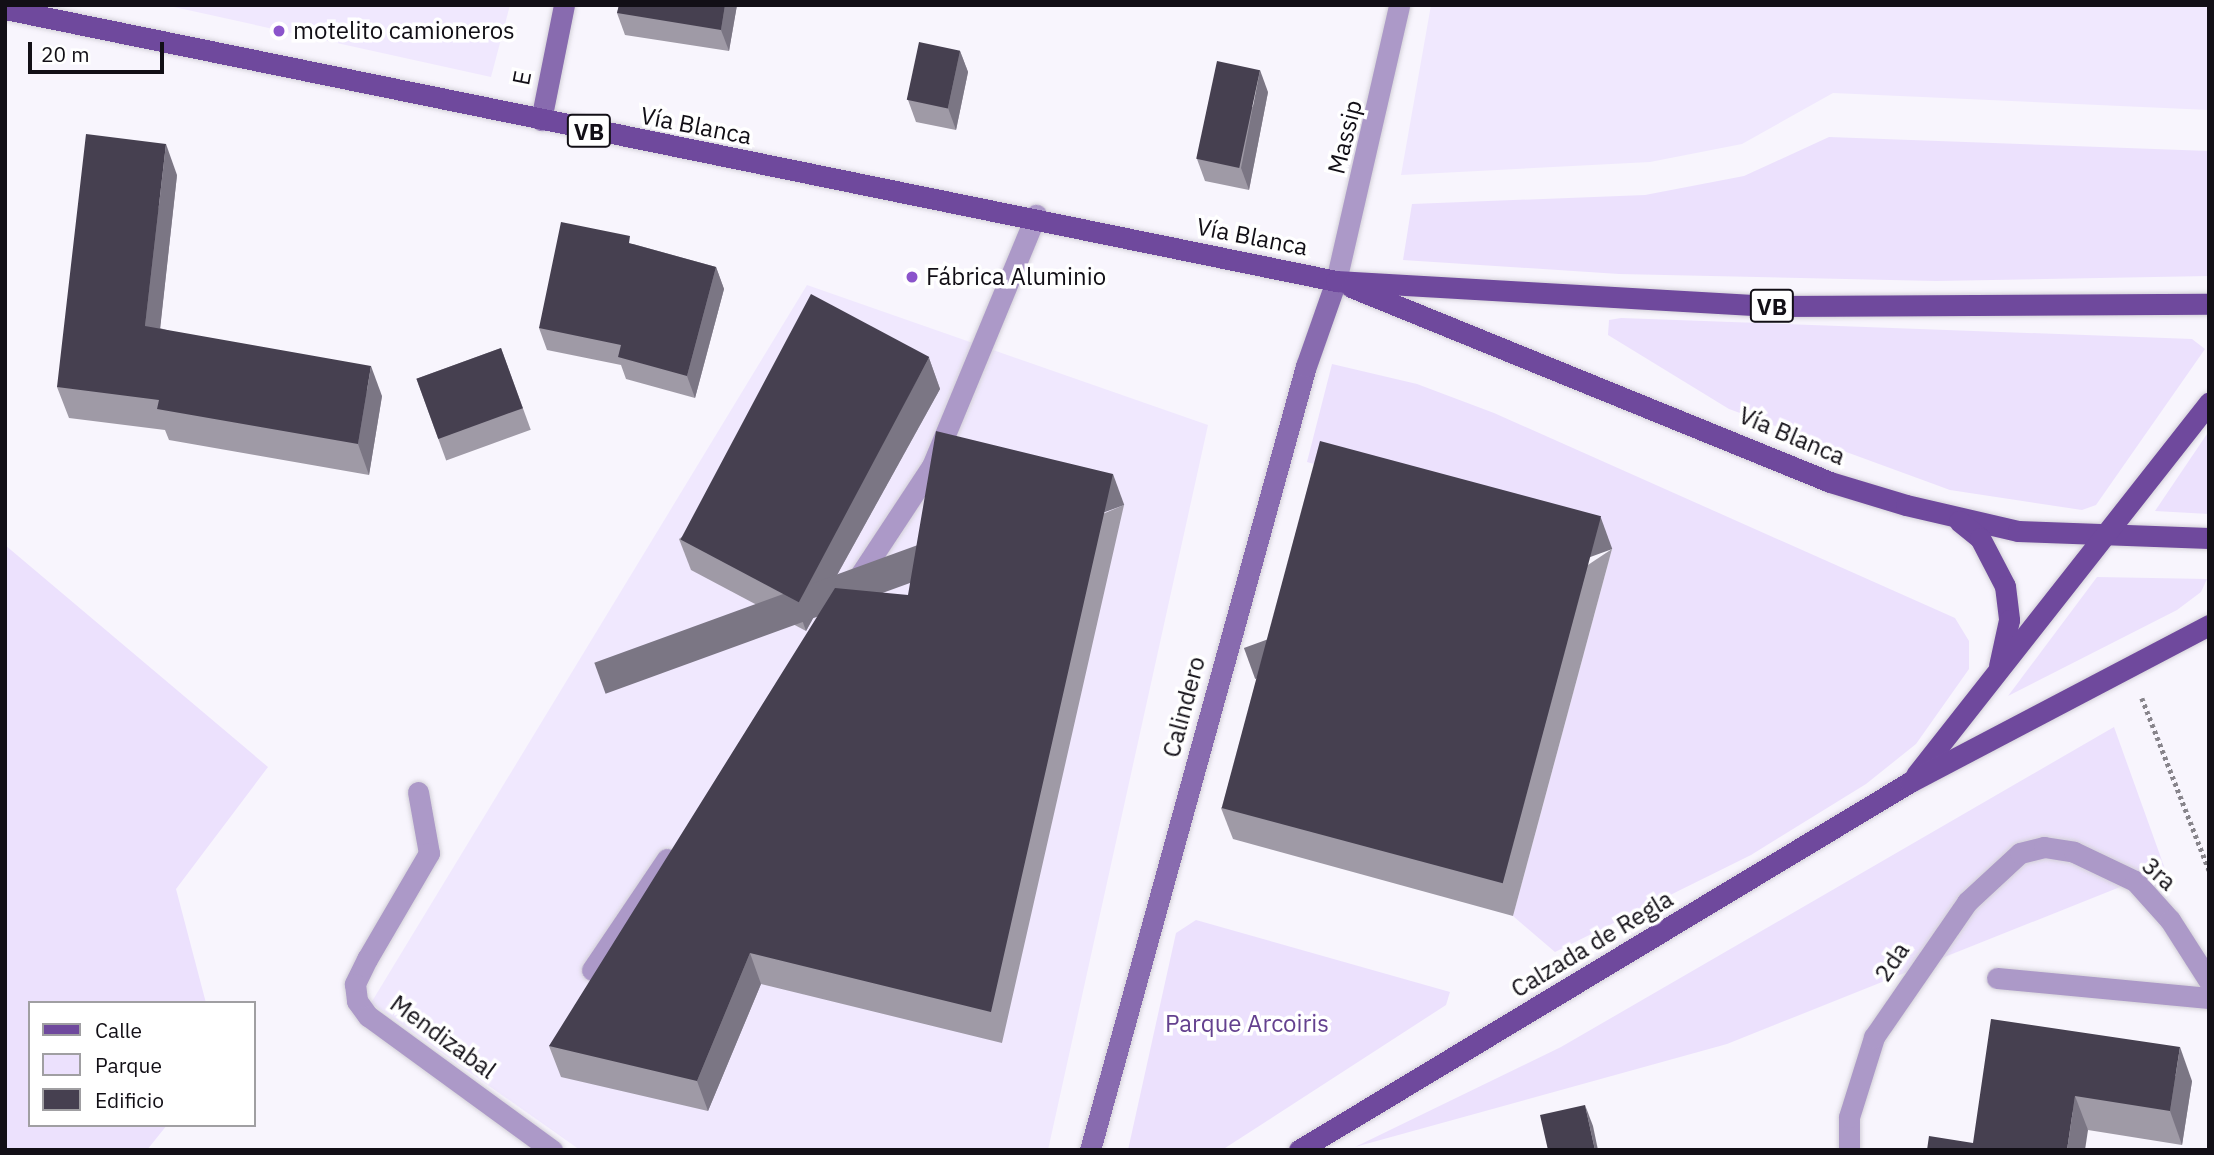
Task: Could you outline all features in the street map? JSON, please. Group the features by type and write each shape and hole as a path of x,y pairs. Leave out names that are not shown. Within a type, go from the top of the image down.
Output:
{"main road":[{"name":"E","path":"541,120 564,5"},
{"name":"Vía Blanca","path":"5,9 541,120 1036,215 1336,281 1770,306 2209,304"},
{"name":"Vía Blanca","path":"1336,281 1830,482 1954,517 2018,531 2209,538"},
{"name":"Calindero","path":"1090,1150 1306,366 1336,281"},
{"path":"1910,782 2209,403"},
{"path":"1954,517 1980,538 2005,586 2009,620 1996,675"},
{"name":"Calzada de Regla","path":"1299,1150 1910,782 2209,625"}],"street":[{"name":"Massip","path":"1336,281 1399,5"},
{"path":"824,628 932,466 1036,215"},
{"name":"Mendizabal","path":"418,792 429,853 367,959 355,984 357,1001 369,1016 552,1150"},
{"path":"592,970 677,845"},
{"name":"3ra","path":"2044,847 2074,852 2135,881 2170,920 2209,981"},
{"name":"2da","path":"1849,1150 1849,1117 1874,1037 1983,883 2020,853 2044,847"},
{"path":"1997,978 2209,998"}],"path":[{"path":"2131,667 2209,870"}],"shaded area":[{"path":"165,5 510,5 491,77"},
{"path":"1431,5 2209,5 2209,110 1833,93 1742,144 1650,162 1401,175"},
{"path":"807,285 1208,425 1048,1150 580,1150 371,1003"}],"green space":[{"path":"1829,137 2209,151 2209,276 1936,281 1619,274 1403,260 1412,204 1645,195 1744,176"},
{"path":"1621,318 2192,339 2205,349 2096,505 2082,510 1950,490 1729,409 1608,335 1609,320"},
{"path":"1332,364 1417,384 1494,413 1955,618 1969,641 1969,669 1916,744 1866,784 1751,855 1555,952 1513,916 1612,549 1307,462"},
{"path":"2209,431 2209,514 2155,511"},
{"path":"5,545 268,767 176,889 205,1001 28,1001 28,1127 165,1127 147,1150 5,1150"},
{"path":"2097,577 2207,579 2201,592 2177,610 2008,696"},
{"path":"2114,727 2165,869 1727,1044 1355,1147 1561,1047"},
{"name":"Parque Arcoiris","path":"1196,920 1450,992 1446,1005 1222,1150 1128,1150 1176,933"}],"building":[{"path":"619,5 725,5 721,30 617,13"},
{"path":"919,42 960,51 948,108 907,100"},
{"path":"1217,61 1260,70 1239,168 1196,159"},
{"path":"86,134 166,144 145,326 371,366 358,444 157,409 159,400 57,387"},
{"path":"561,222 630,236 629,243 716,267 687,376 618,357 621,345 539,328"},
{"path":"811,294 929,357 799,602 680,539"},
{"path":"501,348 523,408 438,439 416,379"},
{"path":"936,431 1113,474 991,1012 750,953 697,1081 549,1046 835,588 908,595"},
{"path":"1320,441 1601,516 1503,883 1222,808"},
{"path":"1991,1019 2180,1047 2170,1111 2075,1096 2067,1150 1927,1150 1929,1136 1973,1143"},
{"path":"1585,1105 1595,1150 1548,1150 1540,1115"}],"place":[{"name":"motelito camioneros","path":"279,31"},
{"name":"Fábrica Aluminio","path":"912,277"}]}
